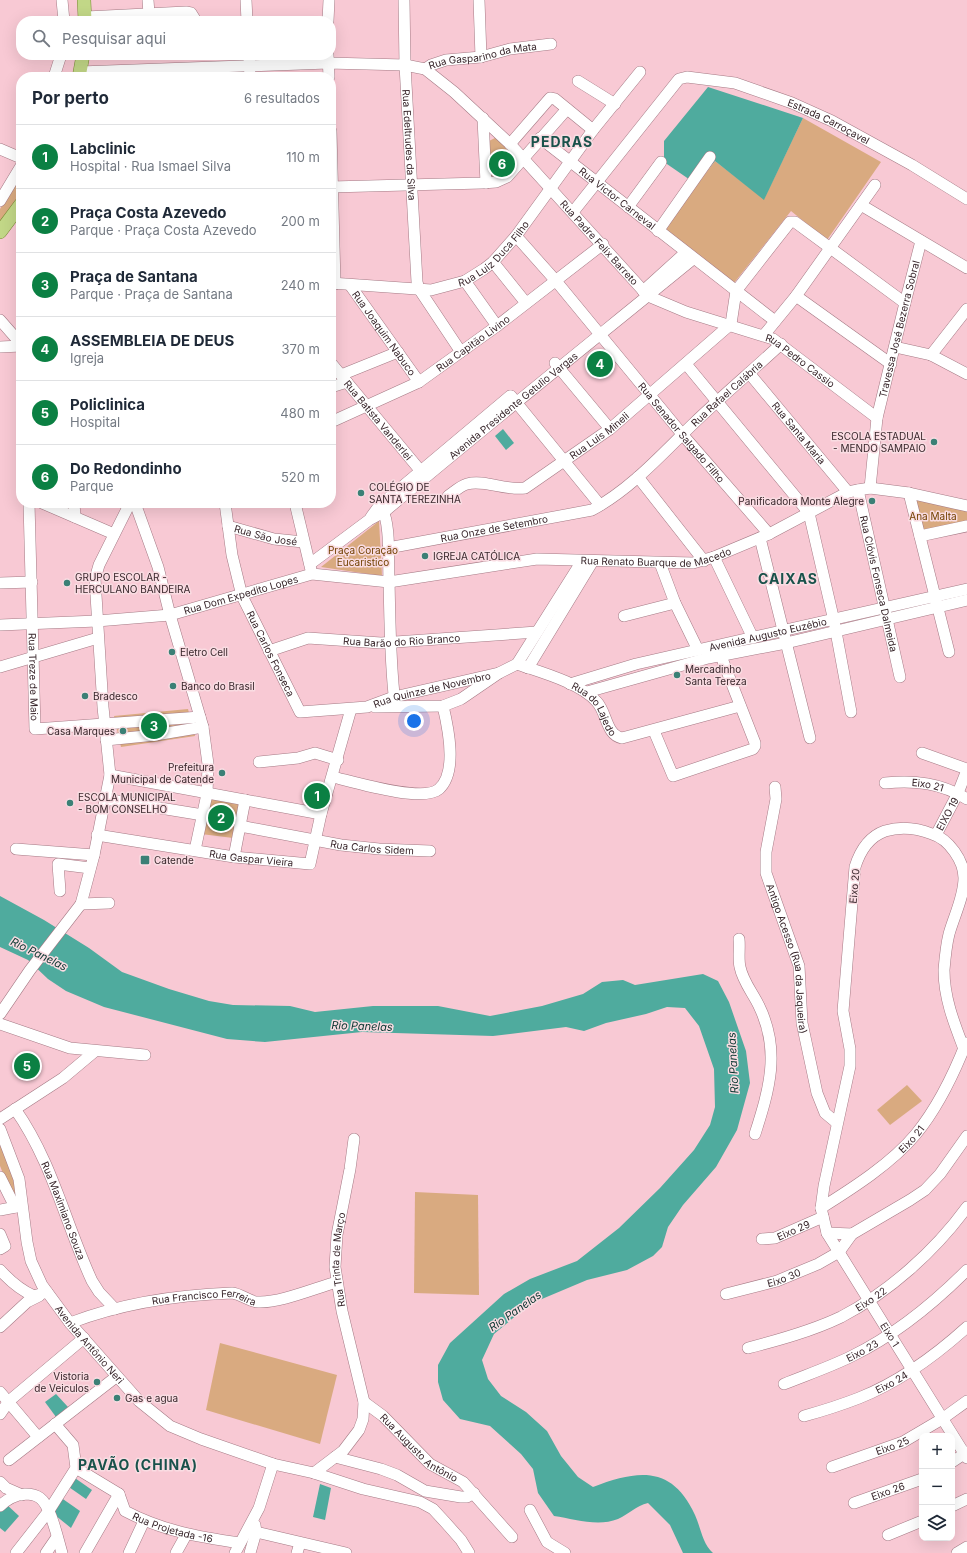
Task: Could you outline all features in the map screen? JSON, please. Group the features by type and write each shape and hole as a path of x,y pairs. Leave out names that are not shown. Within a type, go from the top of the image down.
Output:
{"main road":[{"path":"84,0 85,16"},
{"path":"79,72 81,60"},
{"path":"0,232 16,211"}],"street":[{"path":"62,0 64,16"},
{"path":"148,0 149,14"},
{"path":"246,0 247,16"},
{"name":"Rua Edeltrudes da Silva","path":"404,0 405,65 416,279 419,289"},
{"path":"479,0 481,57"},
{"path":"328,1 328,16"},
{"path":"123,16 186,12 191,13 193,16"},
{"name":"Rua Gasparino da Mata","path":"336,60 405,65 425,69 439,61 481,57 510,49 551,44"},
{"path":"56,72 59,60"},
{"name":"Rua Gasparino da Mata","path":"122,72 250,66 317,60"},
{"path":"328,60 329,72"},
{"name":"Rua Padre Felix Barreto","path":"425,69 483,118 524,158 646,293"},
{"name":"Rua Luiz Duca Filho","path":"336,283 440,289 465,282 493,262 516,236 550,188 640,72"},
{"name":"Estrada Carroçavel","path":"597,184 679,79 686,77 735,82 792,103 832,121 931,175 967,199"},
{"path":"578,81 614,104"},
{"path":"510,144 550,98 555,99 594,130"},
{"path":"336,187 486,183 503,180 567,109"},
{"path":"483,118 486,183"},
{"name":"Rua Victor Carneval","path":"540,138 658,232 775,321"},
{"path":"0,149 16,156"},
{"path":"658,232 710,157"},
{"path":"628,207 661,162"},
{"path":"0,201 16,174"},
{"path":"573,212 597,184"},
{"path":"764,335 796,296 875,185"},
{"path":"861,205 967,268"},
{"path":"731,324 736,290 787,224 795,222 905,303"},
{"name":"Rua Senador Salgado Filho","path":"516,236 556,281 651,395 765,536"},
{"name":"Travessa José Bezerra Sobral","path":"878,418 905,303 922,241"},
{"name":"Rua Capitão Livino","path":"336,420 419,382 497,326 603,244"},
{"name":"Avenida Presidente Getulio Vargas","path":"311,569 513,399 557,366 689,256"},
{"path":"493,262 526,304"},
{"path":"465,282 497,326"},
{"name":"Rua Joaquim Nabuco","path":"350,284 419,382"},
{"path":"419,289 461,352"},
{"name":"Rua Pedro Cassio","path":"646,293 686,312 731,324 764,335 781,344 878,418"},
{"path":"796,296 890,364"},
{"path":"932,354 967,309"},
{"path":"0,320 16,339"},
{"name":"Rua Luis Mineli","path":"448,496 463,486 471,484 517,489 525,488 610,429 731,324"},
{"name":"Rua Rafael Calábria","path":"600,506 638,477 717,401 781,344"},
{"path":"0,347 16,345"},
{"path":"895,347 932,354 967,374"},
{"path":"336,384 398,352"},
{"path":"686,364 809,513 835,626 851,712"},
{"path":"557,366 610,429"},
{"name":"Rua Batista Vanderlei","path":"336,369 365,407 423,474"},
{"name":"Rua Santa Maria","path":"749,373 853,491"},
{"path":"513,399 600,506"},
{"path":"870,488 878,418"},
{"path":"638,477 709,559 752,638"},
{"name":"Rua Renato Buarque de Macedo","path":"311,569 389,582 537,559 693,563 709,559 765,536 853,491 870,488 909,493 967,506"},
{"name":"Rua Clóvis Fonseca Dalmeida","path":"853,491 886,613 900,677"},
{"path":"909,493 949,652"},
{"name":"Rua Onze de Setembro","path":"388,548 592,510 600,506"},
{"name":"Rua Treze de Maio","path":"29,508 35,729 105,725"},
{"path":"54,508 114,534"},
{"path":"75,508 76,517"},
{"path":"0,1014 30,970 81,904 94,855 110,775 98,638 97,572 114,534 124,518 128,508"},
{"path":"137,508 158,568 202,726 208,764 207,794 196,850"},
{"name":"Rua Carlos Fonseca","path":"226,508 232,555 242,596 300,712"},
{"path":"296,508 303,542 311,569"},
{"path":"381,509 388,548 395,702"},
{"name":"Rua São José","path":"228,526 274,540 303,542"},
{"path":"920,536 967,526"},
{"path":"765,536 783,631 810,738"},
{"path":"517,664 536,632 588,561"},
{"path":"528,668 588,561"},
{"path":"660,563 675,603 698,650"},
{"name":"Rua Dom Expedito Lopes","path":"0,625 97,621 170,615 242,596 311,569"},
{"path":"0,583 32,582"},
{"name":"Avenida Augusto Euzébio","path":"587,692 721,656 786,643 835,626 937,601 967,589"},
{"name":"Avenida Augusto Euzébio","path":"937,601 967,600"},
{"path":"624,616 675,603"},
{"name":"Avenida Augusto Euzébio","path":"570,684 636,664 783,631 835,626"},
{"name":"Rua Barão do Rio Branco","path":"269,651 308,638 392,642 536,632"},
{"path":"0,667 98,638"},
{"path":"654,731 673,776 753,749 755,743 721,656"},
{"name":"Rua do Lajedo","path":"517,664 587,692 600,706 614,736 622,738 629,738 740,706"},
{"name":"Rua Quinze de Novembro","path":"395,702 443,706 461,699 499,673 517,664"},
{"name":"Rua Quinze de Novembro","path":"300,712 351,709 395,702 499,673"},
{"path":"333,777 397,792 425,794 433,793 440,788 447,774 451,748 443,706"},
{"path":"315,841 321,814 338,760 351,709"},
{"path":"105,725 202,726"},
{"path":"106,740 155,736 202,726"},
{"path":"259,762 298,758 315,753 338,760"},
{"path":"922,753 967,770"},
{"name":"EIXO 19","path":"936,835 962,796 967,770"},
{"path":"110,775 321,814"},
{"name":"Eixo 21","path":"886,783 921,781 947,788 962,796"},
{"name":"Antigo Acesso (Rua da Jaqueira)","path":"775,787 776,799 766,852 766,873 799,966 802,1023 817,1093 826,1113 837,1123"},
{"path":"105,799 203,815"},
{"path":"234,857 245,800"},
{"name":"Rua Carlos Sidem","path":"240,826 315,841 379,849 430,851"},
{"name":"Eixo 20","path":"822,1212 827,1166 850,1066 850,1049 844,1011 855,867 859,854 870,840 885,831 909,828 936,835 951,847 960,863 964,877 963,888 950,933 944,969 947,997 965,1045"},
{"name":"Rua Gaspar Vieira","path":"98,835 234,857 310,864 315,841"},
{"path":"16,849 94,855"},
{"path":"60,891 58,864 90,868"},
{"path":"81,904 109,903"},
{"path":"740,940 740,967 751,994 759,1006 768,1034 772,1056 768,1094 755,1134"},
{"path":"0,1024 52,1043 94,1052 145,1055"},
{"name":"Eixo 21","path":"822,1212 878,1168 914,1136 942,1096 965,1045"},
{"path":"0,1120 64,1078 94,1052"},
{"name":"Rua Maximiano Souza","path":"15,1109 25,1123 42,1157 92,1282 115,1309"},
{"name":"Avenida Antônio Neri","path":"0,1129 19,1178 18,1206 31,1261 43,1294 84,1338 138,1401 170,1426 194,1436 273,1464 314,1473 358,1488 420,1502 433,1509 461,1540 469,1553"},
{"path":"839,1252 852,1234 925,1190 940,1174 967,1136"},
{"name":"Rua Trinta de Março","path":"354,1139 335,1254 337,1282 364,1402"},
{"path":"0,1177 18,1206 0,1210"},
{"name":"Eixo 22","path":"748,1348 820,1326 841,1316 869,1299 921,1258 948,1231 967,1207"},
{"name":"Eixo 1","path":"822,1212 827,1234 966,1455"},
{"name":"Eixo 29","path":"762,1239 769,1240 781,1236 822,1212"},
{"path":"0,1234 4,1246 0,1249"},
{"path":"827,1234 852,1234"},
{"name":"Eixo 30","path":"726,1294 777,1281 818,1264 839,1252"},
{"path":"0,1270 22,1290 34,1296 43,1294"},
{"name":"Eixo 23","path":"784,1384 853,1356 890,1334 937,1299 967,1270"},
{"name":"Rua Francisco Ferreira","path":"70,1323 154,1299 213,1294 240,1294 249,1300 259,1302 286,1297 337,1282"},
{"path":"0,1327 27,1302 43,1294"},
{"name":"Eixo 24","path":"804,1416 859,1398 912,1370 967,1327"},
{"path":"0,1414 10,1401 84,1338"},
{"path":"9,1460 116,1377"},
{"path":"0,1392 10,1401 38,1437"},
{"name":"Eixo 25","path":"832,1467 903,1442 942,1419 967,1401"},
{"path":"314,1473 343,1451 359,1430 363,1419 364,1402"},
{"name":"Rua Augusto Antônio","path":"364,1402 383,1416 430,1464 463,1482 512,1537"},
{"path":"16,1553 48,1512 76,1468 73,1445 55,1424"},
{"path":"955,1460 966,1455"},
{"path":"335,1457 386,1471 425,1491 461,1497 467,1497 474,1493"},
{"path":"238,1548 263,1497 273,1464"},
{"path":"76,1468 119,1494 86,1553"},
{"name":"Eixo 26","path":"854,1503 919,1480"},
{"path":"0,1482 6,1488 22,1494 40,1497 48,1512 62,1553"},
{"path":"0,1506 5,1501 22,1494"},
{"name":"Rua Projetada -16","path":"119,1494 125,1511 144,1521 186,1535 238,1548"},
{"path":"954,1505 967,1499"},
{"path":"530,1510 547,1542 565,1553"},
{"path":"250,1553 256,1532 252,1519"},
{"path":"129,1553 144,1521"},
{"path":"888,1535 919,1522"},
{"path":"256,1532 298,1548 339,1552"},
{"path":"176,1553 186,1535"},
{"path":"46,1553 57,1537"},
{"path":"957,1553 967,1547"}],"green space":[{"path":"803,118 881,162 827,240 791,211 734,283 663,229 715,161 764,199"},
{"path":"499,136 522,158 510,170 491,181 487,142"},
{"path":"16,182 16,200 0,222 0,209"},
{"name":"Ana Malta","path":"914,499 967,509 967,521 923,532"},
{"name":"Praça Coração Eucaristico","path":"379,521 382,576 321,567"},
{"path":"188,709 195,736 121,747 114,716"},
{"path":"209,796 242,802 233,838 201,834"},
{"path":"907,1085 922,1101 890,1125 877,1110"},
{"path":"0,1139 12,1167 16,1198 12,1195 0,1166"},
{"path":"415,1192 478,1195 479,1295 414,1293"},
{"path":"220,1343 337,1375 320,1444 206,1410"}],"water":[{"path":"708,87 803,118 764,200 715,161 696,184 664,162 664,141"},
{"path":"503,429 514,443 506,450 495,436"},
{"name":"Rio Panelas","path":"0,896 44,920 89,948 122,972 169,989 209,1001 233,1005 290,1006 315,1012 373,1006 438,1006 490,1016 542,1006 583,994 602,982 623,980 635,985 703,974 718,981 729,1002 746,1051 750,1083 737,1130 716,1167 683,1205 668,1227 662,1247 653,1256 627,1270 587,1280 530,1304 494,1334 482,1360 488,1379 501,1396 526,1412 547,1431 561,1456 578,1477 593,1487 609,1481 639,1475 652,1476 664,1480 676,1487 686,1499 695,1515 706,1545 713,1553 683,1553 670,1525 648,1503 618,1519 610,1521 586,1522 554,1516 538,1493 533,1469 521,1454 490,1426 460,1419 443,1400 438,1382 438,1365 450,1343 504,1294 530,1279 577,1261 619,1228 660,1188 694,1150 710,1125 715,1107 714,1069 699,1026 685,1008 667,1007 646,1014 606,1023 584,1031 566,1027 493,1036 362,1032 265,1042 227,1039 104,1007 66,991 48,979 28,960 0,947"},
{"path":"56,1394 68,1407 56,1417 45,1402"},
{"path":"72,1476 92,1490 86,1499 66,1485"},
{"path":"320,1484 331,1488 325,1520 313,1517"},
{"path":"60,1497 80,1511 71,1528 50,1511"},
{"path":"5,1503 19,1516 5,1532 0,1528 0,1509"}],"place":[{"name":"Do Redondinho","path":"502,164"},
{"name":"ASSEMBLEIA DE DEUS","path":"600,364"},
{"name":"ESCOLA ESTADUAL - MENDO SAMPAIO","path":"934,442"},
{"name":"COLÉGIO DE SANTA TEREZINHA","path":"361,493"},
{"name":"Panificadora Monte Alegre","path":"872,501"},
{"name":"IGREJA CATÓLICA","path":"425,556"},
{"name":"GRUPO ESCOLAR - HERCULANO BANDEIRA","path":"67,583"},
{"name":"Eletro Cell","path":"172,652"},
{"name":"Mercadinho Santa Tereza","path":"677,675"},
{"name":"Banco do Brasil","path":"173,686"},
{"name":"Bradesco","path":"85,696"},
{"name":"Praça de Santana","path":"154,726"},
{"name":"Casa Marques","path":"123,731"},
{"name":"Prefeitura Municipal de Catende","path":"222,773"},
{"name":"Labclinic","path":"317,796"},
{"name":"ESCOLA MUNICIPAL - BOM CONSELHO","path":"70,803"},
{"name":"Praça Costa Azevedo","path":"221,818"},
{"name":"Catende","path":"145,860"},
{"name":"Policlinica","path":"27,1066"},
{"name":"Vistoria de Veiculos","path":"97,1382"},
{"name":"Gas e agua","path":"117,1398"}],"district":[{"name":"PEDRAS","path":"562,141"},
{"name":"CAIXAS","path":"788,578"},
{"name":"PAVÃO (CHINA)","path":"138,1464"}]}
